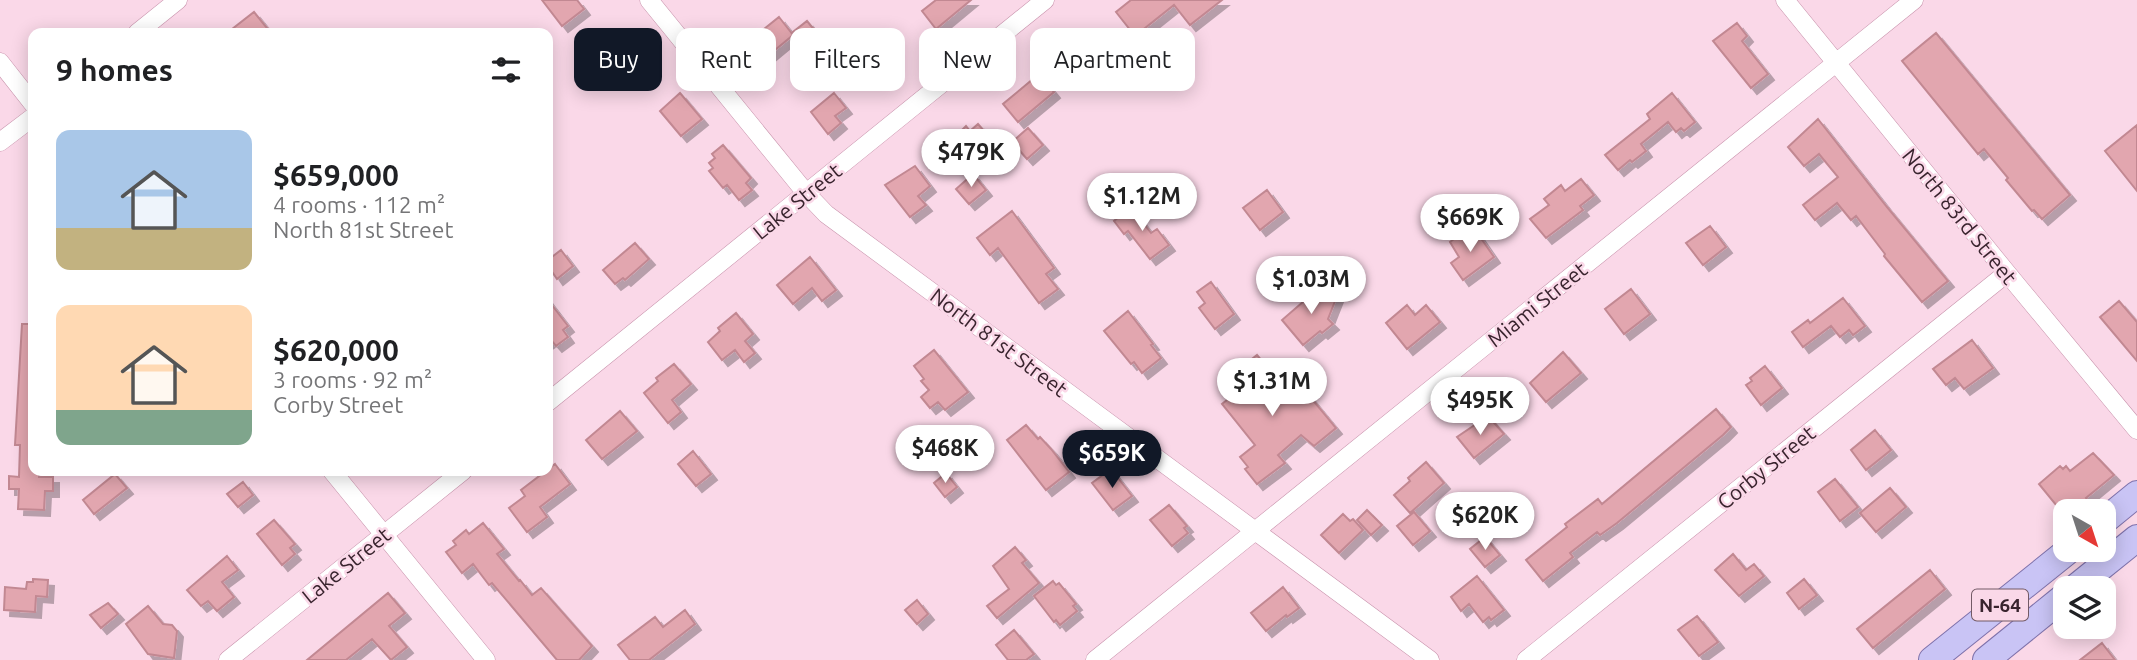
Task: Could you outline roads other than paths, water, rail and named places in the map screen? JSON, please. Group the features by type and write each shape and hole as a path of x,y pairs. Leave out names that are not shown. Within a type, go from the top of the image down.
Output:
{"main road":[{"path":"2116,511 2137,494"},
{"path":"2090,576 2137,538"},
{"name":"N-64","path":"1932,660 2053,562"},
{"name":"N-64","path":"1986,660 2053,606"}],"street":[{"path":"143,28 178,0"},
{"name":"North 81st Street","path":"649,0 806,194 826,214 1430,660"},
{"name":"Lake Street","path":"553,398 1045,0"},
{"name":"North 83rd Street","path":"1785,0 2137,430"},
{"name":"Miami Street","path":"1094,660 1914,0"},
{"path":"0,62 28,98"},
{"path":"0,142 28,121"},
{"name":"Corby Street","path":"1526,660 2007,274"},
{"path":"336,476 486,660"},
{"name":"Lake Street","path":"228,660 457,476"}]}
